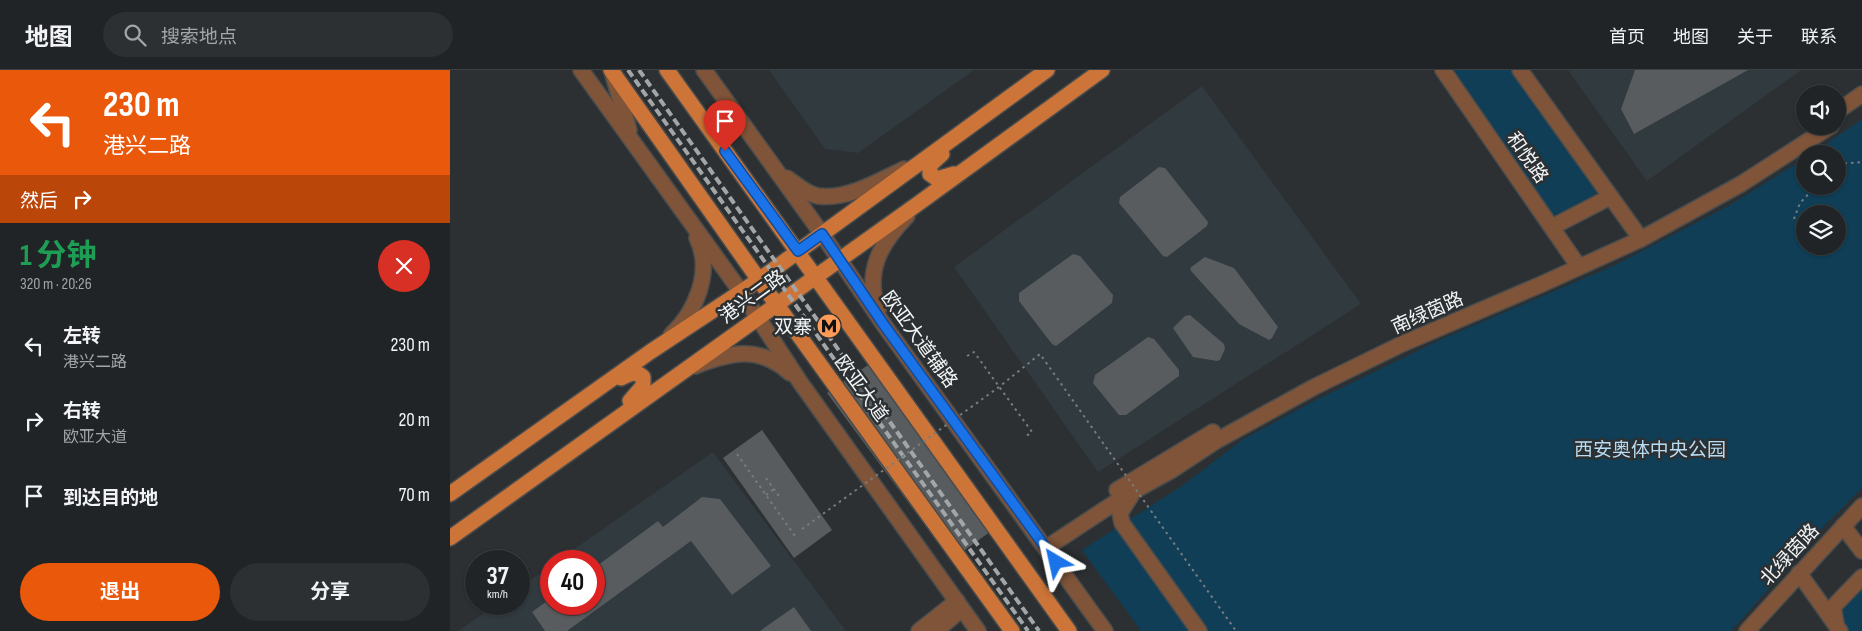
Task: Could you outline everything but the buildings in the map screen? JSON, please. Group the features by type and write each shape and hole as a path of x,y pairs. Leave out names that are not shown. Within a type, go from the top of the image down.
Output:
{"main road":[{"name":"欧亚大道","path":"667,70 1069,631"},
{"name":"港兴二路","path":"450,494 650,352 759,280 1048,70"},
{"name":"港兴二路","path":"450,538 1102,70"},
{"name":"欧亚大道","path":"612,71 776,304 1012,631"},
{"path":"966,168 947,178 937,179 932,177 929,169 930,165 974,124"},
{"path":"577,404 624,376 638,373 644,377 643,386 637,395 588,439"}],"street":[{"path":"581,70 741,292 800,382 978,631"},
{"name":"欧亚大道辅路","path":"704,70 840,259 884,325 1105,631"},
{"name":"和悦路","path":"1443,70 1576,264"},
{"path":"1520,70 1638,235"},
{"path":"612,71 632,141"},
{"path":"1846,105 1862,94"},
{"path":"1846,116 1862,105"},
{"name":"南绿茵路","path":"1638,235 1732,180 1802,135"},
{"name":"南绿茵路","path":"1043,544 1151,482 1216,441 1314,387 1410,340 1638,235 1741,184 1817,135"},
{"path":"768,159 788,179 803,190 817,196 834,196 854,191 926,159"},
{"path":"1552,227 1610,197"},
{"path":"884,325 876,304 873,288 875,264 884,243 919,203"},
{"path":"650,352 681,326 692,309 703,276 703,260 699,242 685,214"},
{"name":"南绿茵路","path":"1043,544 1178,453 1314,378 1442,317 1576,264"},
{"path":"670,380 708,361 738,353 767,357 781,365 800,382"},
{"path":"1151,482 1130,497 1123,506 1119,518 1199,631"},
{"name":"北绿茵路","path":"1747,631 1802,577 1846,529 1862,506"},
{"name":"北绿茵路","path":"1846,529 1862,518"},
{"path":"1846,529 1862,551"},
{"path":"1802,577 1839,630"},
{"name":"北绿茵路","path":"1759,631 1802,577"},
{"path":"1839,630 1834,619 1834,607 1862,577"},
{"path":"919,631 960,605"},
{"path":"936,631 960,605"}],"path":[{"path":"1846,163 1862,162"},
{"path":"1846,165 1850,163"},
{"path":"1794,219 1800,203 1808,195"},
{"path":"967,356 974,352 1032,432 1025,437"},
{"path":"802,528 999,387 1040,354 1236,631"},
{"path":"737,454 797,539"},
{"path":"766,478 781,499"},
{"path":"766,495 774,489"}],"shaded area":[{"path":"769,70 974,70 858,153 825,149"},
{"path":"1568,70 1801,70 1647,181"},
{"path":"1202,86 1361,304 1098,472 954,267"},
{"path":"713,452 846,631 458,631 481,615 530,615 530,580 540,574 540,615 605,615 605,550 573,550"}],"green space":[{"path":"1449,70 1511,70 1595,189 1594,198 1557,216 1553,214"},
{"name":"西安奥体中央公园","path":"1862,119 1862,488 1827,523 1731,631 1141,631 1082,550 1182,486 1242,440 1312,402 1442,339 1613,266 1732,204 1796,164 1796,195 1846,195 1846,145 1825,145 1839,135 1846,135 1846,130"},
{"path":"1862,586 1862,631 1849,631 1839,617 1841,608"}],"railway":[{"path":"628,70 1028,631"},
{"path":"639,70 1039,631"}],"place":[{"name":"双寨","path":"829,326"}],"route":[{"path":"725,151 798,251 822,234 884,325 1056,562"}]}
